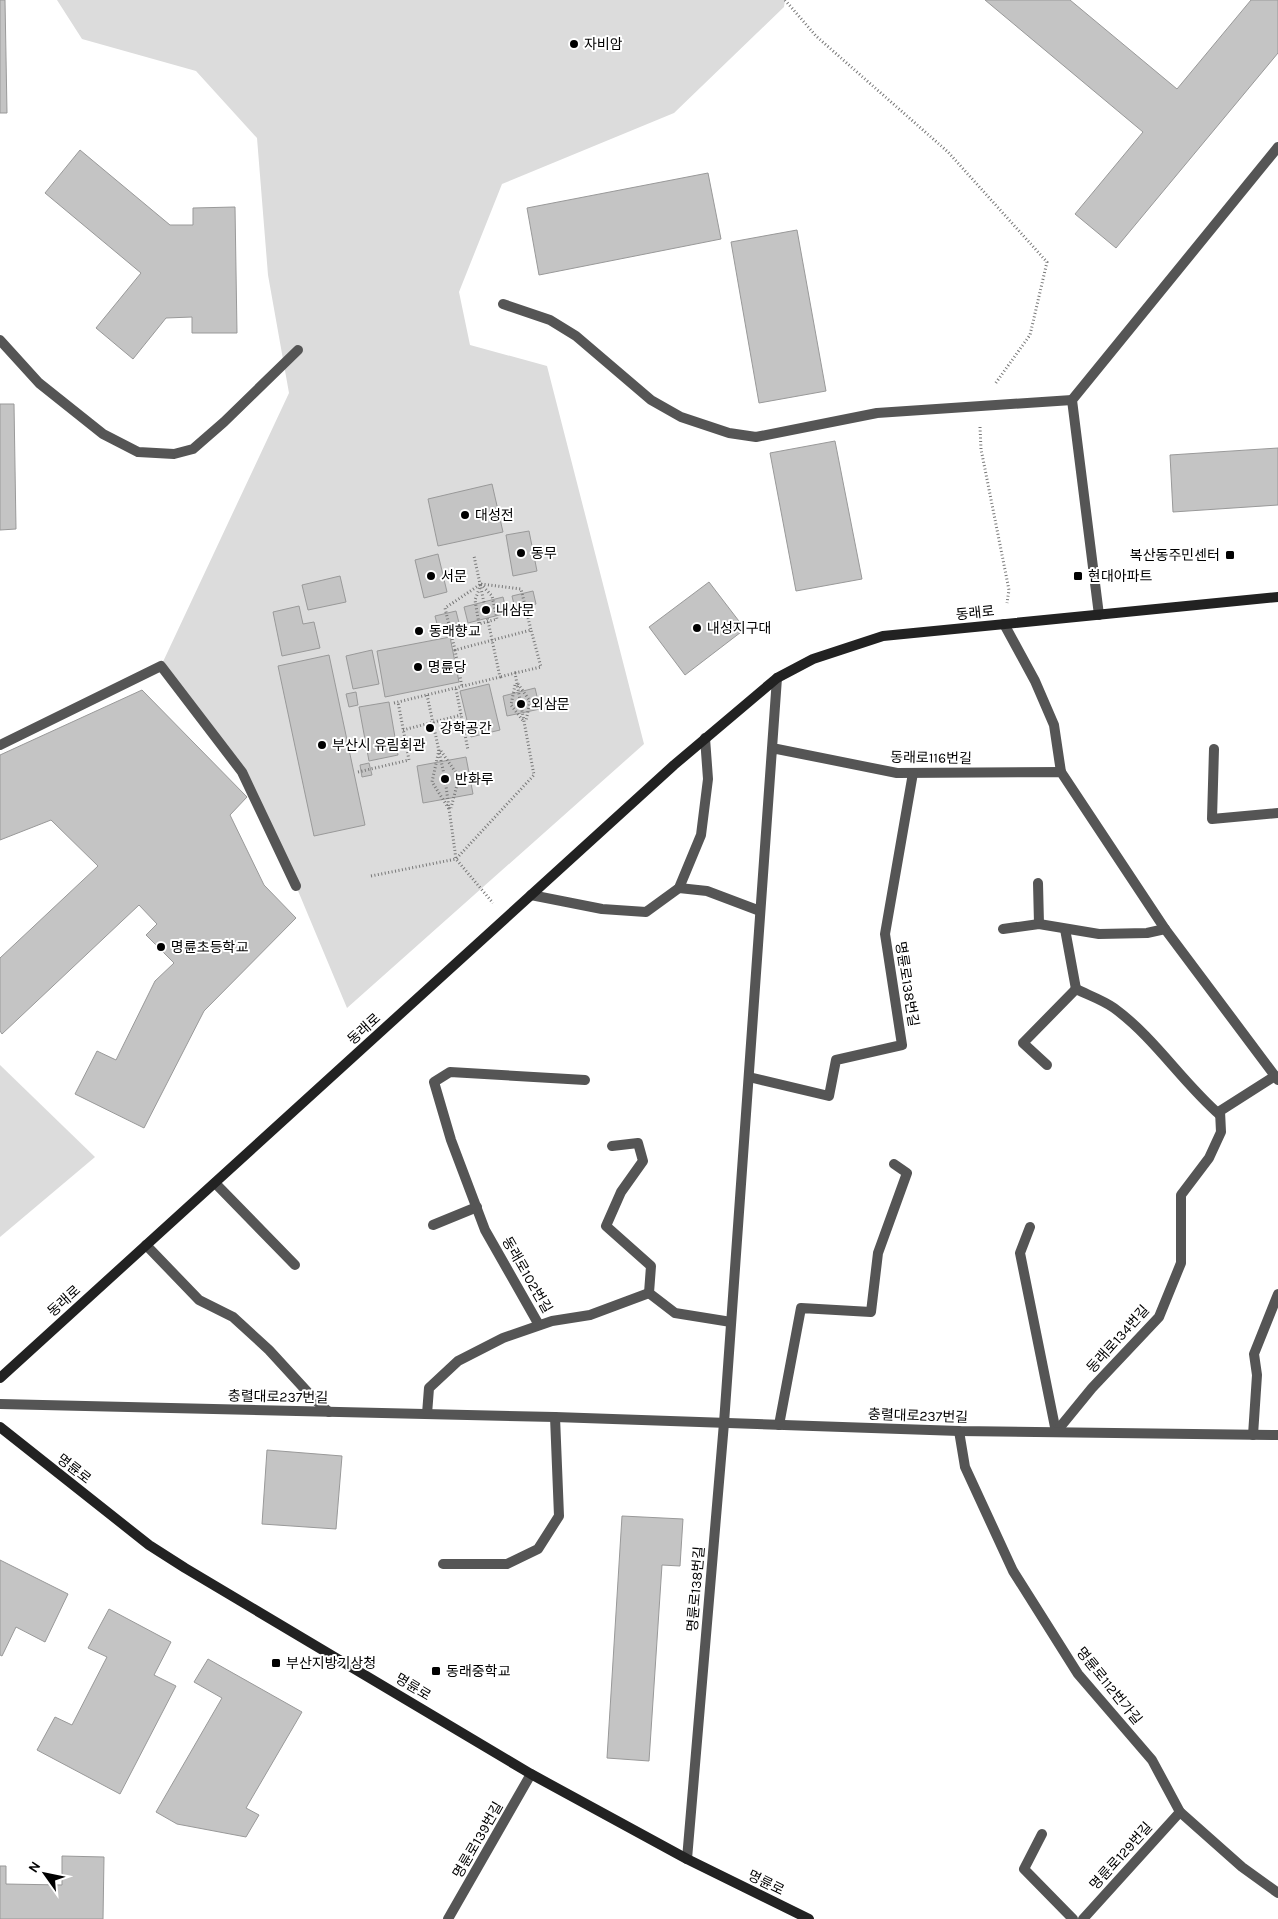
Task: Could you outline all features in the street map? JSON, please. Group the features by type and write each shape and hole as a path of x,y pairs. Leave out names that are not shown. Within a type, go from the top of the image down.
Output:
{"main road":[{"name":"동래로","path":"0,1378 704,738 777,678 814,659 883,636 1278,597"},
{"name":"명륜로","path":"0,1427 149,1545 531,1774 687,1859 808,1919"}],"street":[{"path":"1099,615 1072,400 1278,147"},
{"path":"503,304 550,320 576,336 651,400 681,416 729,433 756,437 877,413 1072,400"},
{"path":"0,340 39,383 103,434 138,452 174,454 193,448 224,422 298,350"},
{"path":"1004,624 1035,681 1054,726 1061,772 1165,929 1276,1078 1220,1111 1220,1116"},
{"path":"0,745 161,666 242,772 296,886"},
{"name":"명륜로138번길","path":"687,1859 724,1423 777,678"},
{"path":"532,895 602,909 646,912 679,888 701,835 708,779 704,738"},
{"name":"동래로116번길","path":"772,750 777,749 898,773 1061,772"},
{"path":"1214,749 1212,819 1278,813"},
{"name":"명륜로138번길","path":"749,1077 829,1096 836,1060 902,1045 885,934 913,773"},
{"path":"1038,883 1039,924"},
{"path":"679,888 707,891 760,911"},
{"path":"1003,929 1039,924 1099,934 1147,933 1165,929"},
{"path":"1065,929 1076,989"},
{"path":"1047,1065 1024,1043 1076,989"},
{"path":"1076,989 1113,1007 1144,1034 1197,1095 1220,1116"},
{"name":"동래로102번길","path":"427,1414 429,1388 458,1361 503,1338 539,1325 486,1230 451,1140 434,1082 450,1072 585,1080"},
{"name":"동래로134번길","path":"1056,1432 1092,1388 1159,1318 1181,1263 1181,1195 1209,1158 1220,1132 1220,1116"},
{"path":"612,1146 638,1143 643,1161 621,1192 606,1226 651,1266 649,1293"},
{"path":"779,1425 801,1308 871,1312 878,1253 907,1173 894,1164"},
{"path":"215,1183 295,1265"},
{"path":"433,1225 477,1207"},
{"path":"1030,1227 1020,1253 1056,1432"},
{"path":"146,1244 199,1300 233,1317 269,1350 313,1398 329,1412"},
{"path":"649,1293 675,1313 731,1322"},
{"path":"539,1325 552,1320 590,1315 649,1293"},
{"path":"1253,1435 1257,1375 1254,1354 1278,1294"},
{"name":"충렬대로237번길","path":"0,1404 555,1417 959,1431 1278,1435"},
{"path":"443,1564 507,1564 538,1549 559,1516 555,1417"},
{"name":"명륜로112번가길","path":"959,1431 965,1467 1012,1572 1078,1674 1152,1760 1180,1812 1242,1867 1278,1893"},
{"name":"명륜로139번길","path":"448,1919 531,1774"},
{"name":"명륜로129번길","path":"1083,1919 1180,1812"},
{"path":"1042,1834 1024,1869 1073,1919"}],"path":[{"path":"785,0 816,36 948,152 1047,262 1030,335 978,407 981,449 1009,590 1004,624"},
{"path":"474,556 500,677"},
{"path":"481,584 492,596 497,620 479,624 475,600 481,584"},
{"path":"358,772 409,760 396,702 456,689 541,667 521,589 481,584 446,608 462,687"},
{"path":"455,650 531,630"},
{"path":"371,876 456,859 534,775 515,673"},
{"path":"516,682 530,701 526,724"},
{"path":"516,682 511,705 526,724"},
{"path":"456,689 468,750"},
{"path":"427,695 439,748 456,859 507,918"},
{"path":"403,730 461,715"},
{"path":"439,748 459,777 450,812"},
{"path":"439,748 432,782 450,812"}],"shaded area":[{"path":"57,0 785,0 784,7 674,113 502,184 459,292 470,345 547,366 644,744 347,1008 296,886 242,772 161,666 289,393 268,275 257,138 196,71 82,39"},
{"path":"0,1065 95,1157 0,1237"}],"building":[{"path":"0,0 5,0 7,113 0,113"},
{"path":"985,0 1070,0 1177,89 1251,0 1278,0 1278,53 1116,248 1075,214 1143,132"},
{"path":"80,150 170,225 193,225 193,208 235,207 237,333 192,333 192,317 166,318 133,359 96,328 141,273 45,193"},
{"path":"708,173 721,239 539,275 527,208"},
{"path":"797,230 826,391 759,403 731,242"},
{"path":"0,404 14,404 16,529 0,530"},
{"path":"835,441 862,579 796,591 770,453"},
{"path":"1278,448 1278,505 1173,512 1170,455"},
{"name":"대성전","path":"492,484 503,532 438,546 428,499"},
{"name":"동무","path":"529,531 537,571 513,576 506,535"},
{"name":"서문","path":"438,554 447,592 424,598 415,560"},
{"path":"340,576 346,602 308,610 302,585"},
{"name":"내성지구대","path":"709,582 745,629 685,675 649,627"},
{"path":"533,591 536,604 515,609 512,596"},
{"name":"내삼문","path":"503,597 507,613 468,623 464,607"},
{"path":"299,606 303,624 314,622 320,648 282,656 273,612"},
{"path":"456,611 459,623 438,628 435,616"},
{"name":"명륜당","path":"450,637 459,682 385,697 377,651"},
{"path":"372,650 379,684 353,689 346,656"},
{"name":"부산시 유림회관","path":"329,655 365,825 314,836 278,666"},
{"path":"489,684 500,730 471,737 460,691"},
{"name":"외삼문","path":"535,688 540,709 507,716 503,696"},
{"name":"명륜초등학교","path":"142,690 247,797 230,815 264,885 296,918 204,1011 144,1128 75,1094 97,1051 116,1060 155,981 174,963 146,935 157,924 139,905 2,1034 0,1031 0,958 98,866 51,820 0,840 0,755"},
{"path":"356,692 358,705 349,707 346,694"},
{"path":"389,702 398,755 369,761 359,707"},
{"name":"반화루","path":"466,757 473,794 423,803 417,766"},
{"path":"369,763 372,775 362,777 360,765"},
{"path":"267,1450 342,1456 336,1529 262,1524"},
{"path":"622,1516 683,1519 680,1566 662,1565 649,1761 607,1758"},
{"path":"0,1560 68,1594 45,1642 16,1627 2,1656 0,1655"},
{"path":"109,1609 171,1642 154,1675 176,1686 120,1794 37,1750 55,1717 72,1725 107,1657 88,1648"},
{"path":"208,1659 302,1712 246,1808 259,1815 246,1837 177,1824 156,1812 222,1698 194,1682"},
{"path":"62,1856 104,1857 103,1919 0,1919 0,1866 6,1866 6,1884 62,1885"}],"place":[{"name":"자비암","path":"574,44"},
{"name":"대성전","path":"465,515"},
{"name":"동무","path":"521,553"},
{"name":"복산동주민센터","path":"1230,555"},
{"name":"서문","path":"431,576"},
{"name":"현대아파트","path":"1078,576"},
{"name":"내삼문","path":"486,610"},
{"name":"내성지구대","path":"697,628"},
{"name":"동래향교","path":"419,631"},
{"name":"명륜당","path":"418,667"},
{"name":"외삼문","path":"521,704"},
{"name":"강학공간","path":"430,728"},
{"name":"부산시 유림회관","path":"322,745"},
{"name":"반화루","path":"445,779"},
{"name":"명륜초등학교","path":"161,947"},
{"name":"부산지방기상청","path":"276,1663"},
{"name":"동래중학교","path":"436,1671"}]}
